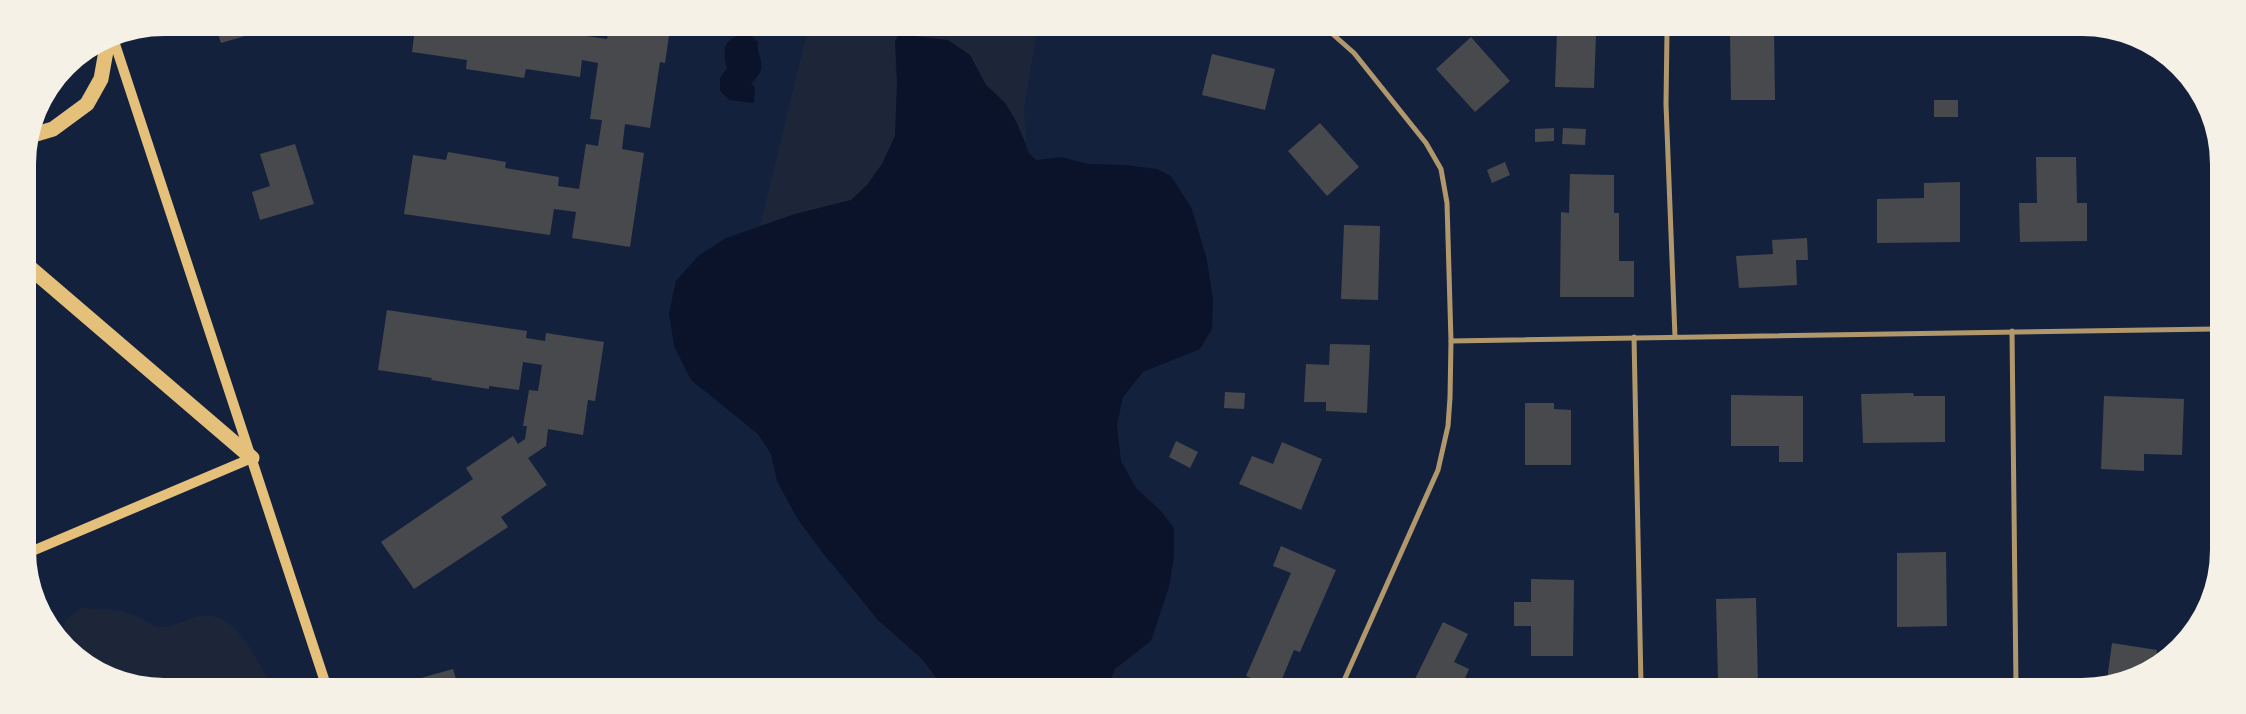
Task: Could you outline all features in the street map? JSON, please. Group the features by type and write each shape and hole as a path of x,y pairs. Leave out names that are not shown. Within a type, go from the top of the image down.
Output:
{"highway":[{"path":"41,133 53,129 87,104 102,80 106,50"},
{"path":"37,273 252,458"}],"main road":[{"path":"116,46 324,678"},
{"path":"36,549 252,458"}],"street":[{"path":"1335,36 1354,53 1426,143 1441,170 1447,202 1451,341 1448,426 1438,470 1345,677"},
{"path":"1667,36 1666,104 1675,336"},
{"path":"1451,341 2210,329"},
{"path":"2012,331 2016,677"},
{"path":"1634,337 1641,677"}],"shaded area":[{"path":"752,37 758,42 762,66 761,71 751,83 755,88 754,103 729,100 720,91 720,78 727,68 726,46 731,39"},
{"path":"806,37 1036,37 1024,107 1026,143 1005,103 986,85 970,55 895,61 897,82 895,136 882,164 867,185 851,200 795,214 760,226"},
{"path":"898,37 920,37 948,40 970,55 986,85 1005,103 1016,121 1029,153 1036,160 1062,157 1088,164 1125,165 1157,169 1171,176 1192,209 1207,260 1213,300 1212,329 1200,349 1143,372 1123,397 1117,425 1121,461 1136,488 1160,510 1174,528 1174,557 1169,587 1151,641 1115,669 1112,678 936,678 922,659 878,620 822,552 797,518 777,481 771,454 758,434 691,380 674,346 669,313 676,281 698,256 726,238 795,214 851,200 867,185 882,164 895,136 897,82 895,41"},
{"path":"80,608 123,612 137,616 159,627 170,626 195,617 209,616 221,619 241,635 267,678 165,678 131,673 100,661 86,651 63,628 66,620"}],"building":[{"path":"1557,36 1596,36 1594,88 1555,87"},
{"path":"1730,36 1774,36 1775,100 1731,100"},
{"path":"219,37 242,37 221,43"},
{"path":"414,37 591,37 607,39 607,37 669,37 665,63 660,62 650,128 625,124 622,149 644,153 630,247 572,238 576,212 554,209 550,235 404,214 413,155 446,160 448,152 506,162 505,168 559,177 558,186 579,189 586,144 598,146 602,120 590,119 598,63 582,60 580,77 526,69 524,78 466,69 467,60 412,52"},
{"path":"1471,37 1510,81 1475,112 1436,69"},
{"path":"1212,54 1275,69 1265,110 1202,95"},
{"path":"1934,100 1958,100 1958,117 1934,117"},
{"path":"1320,123 1359,167 1327,196 1288,151"},
{"path":"1554,128 1554,141 1535,142 1535,129"},
{"path":"1563,128 1586,129 1585,145 1562,144"},
{"path":"295,144 314,204 260,220 252,192 270,186 260,154"},
{"path":"2036,157 2076,157 2077,203 2087,203 2087,241 2020,242 2019,203 2037,203"},
{"path":"1505,162 1510,175 1492,183 1487,170"},
{"path":"1570,174 1614,175 1614,213 1619,213 1619,261 1634,261 1634,297 1560,297 1561,212 1569,213"},
{"path":"1960,182 1960,242 1877,243 1877,199 1924,198 1924,183"},
{"path":"1344,225 1380,226 1378,300 1341,299"},
{"path":"1807,238 1808,260 1796,260 1797,285 1739,288 1736,256 1773,254 1772,240"},
{"path":"387,310 527,331 526,338 545,341 546,333 604,342 595,401 588,400 583,435 548,429 546,446 528,458 547,485 501,517 508,527 414,589 381,542 473,479 466,468 513,436 518,444 525,439 527,426 523,426 529,390 538,391 542,365 523,362 519,390 489,386 489,389 378,370"},
{"path":"1330,344 1370,345 1367,413 1326,411 1326,402 1304,402 1306,364 1329,365"},
{"path":"1225,392 1245,393 1244,409 1224,408"},
{"path":"1913,393 1914,396 1945,396 1945,442 1863,443 1861,394"},
{"path":"1731,395 1803,396 1803,462 1779,462 1779,446 1731,446"},
{"path":"2104,396 2184,399 2182,455 2144,454 2144,471 2101,469"},
{"path":"1525,403 1554,403 1554,409 1571,410 1571,465 1525,465"},
{"path":"1176,441 1198,452 1190,468 1169,457"},
{"path":"1282,442 1322,459 1301,510 1239,484 1252,456 1273,464"},
{"path":"1281,546 1336,570 1300,652 1294,650 1283,677 1250,677 1246,676 1291,573 1273,566"},
{"path":"1946,552 1947,626 1897,627 1897,553"},
{"path":"1531,579 1574,580 1573,656 1531,656 1531,626 1514,626 1514,602 1531,602"},
{"path":"1756,598 1758,677 1718,677 1716,599"},
{"path":"1443,622 1468,634 1454,662 1469,669 1465,677 1416,677"},
{"path":"2112,643 2157,650 2156,654 2138,665 2108,675"},
{"path":"453,669 456,678 422,678"}]}
